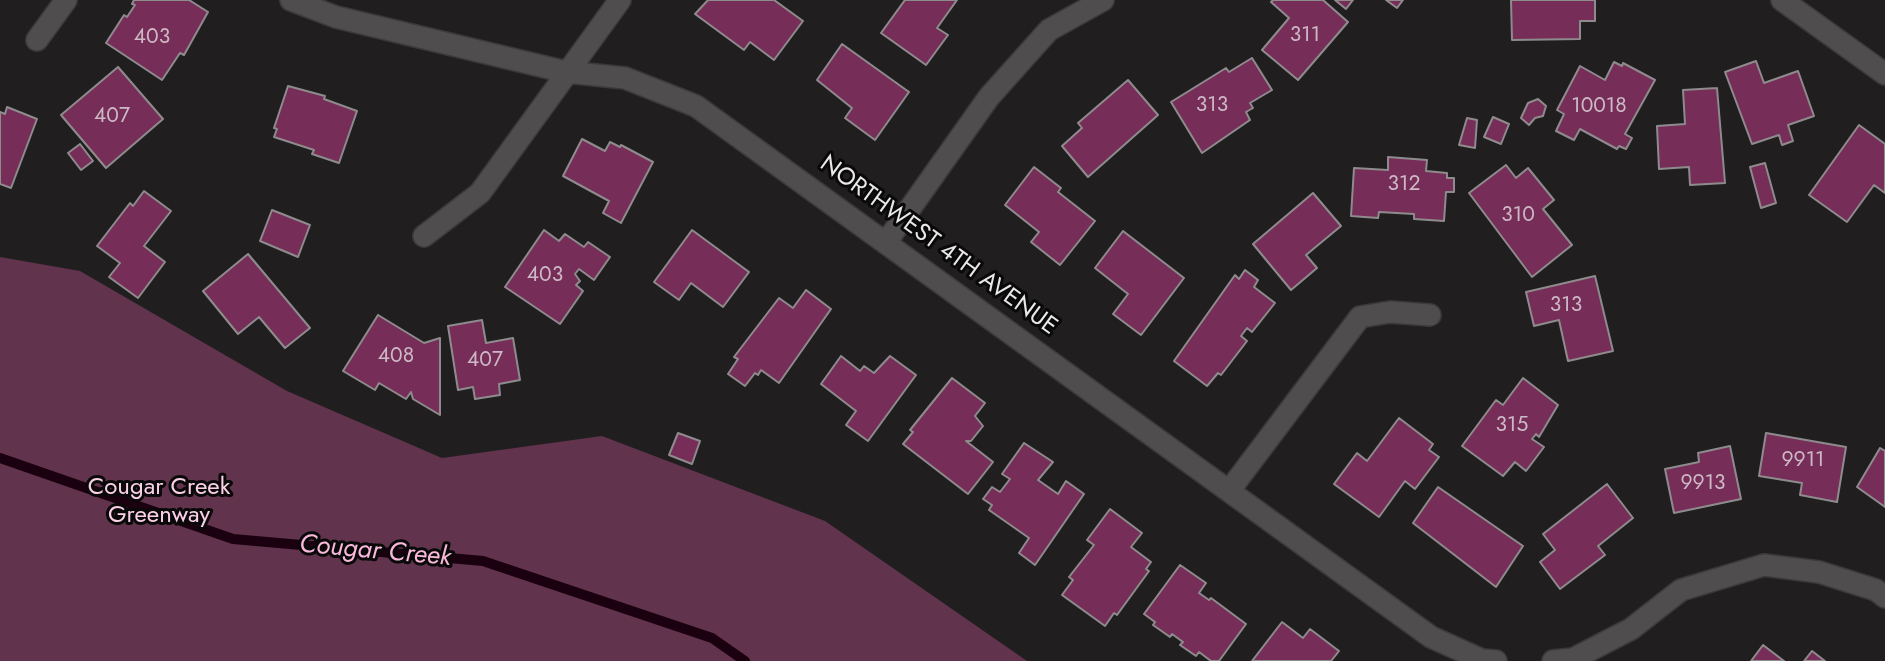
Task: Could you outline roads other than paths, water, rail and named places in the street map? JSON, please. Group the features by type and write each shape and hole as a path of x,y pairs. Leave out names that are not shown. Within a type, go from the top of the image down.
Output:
{"street":[{"path":"37,40 66,0"},
{"name":"NORTHWEST 4TH AVENUE","path":"291,0 335,17 566,72 625,78 696,106 887,241 1431,637 1482,660 1496,661"},
{"path":"424,236 480,193 620,0"},
{"path":"887,241 989,97 1049,30 1103,0"},
{"path":"1782,0 1885,74"},
{"path":"1229,491 1360,317 1390,312 1430,315"},
{"path":"1553,661 1573,659 1631,629 1681,590 1764,565 1819,572 1876,590 1885,597"}],"waterway":[{"name":"Cougar Creek","path":"0,458 233,539 483,561 712,638 745,661"}],"park label":[{"name":"Cougar Creek Greenway","path":"159,502"}]}
